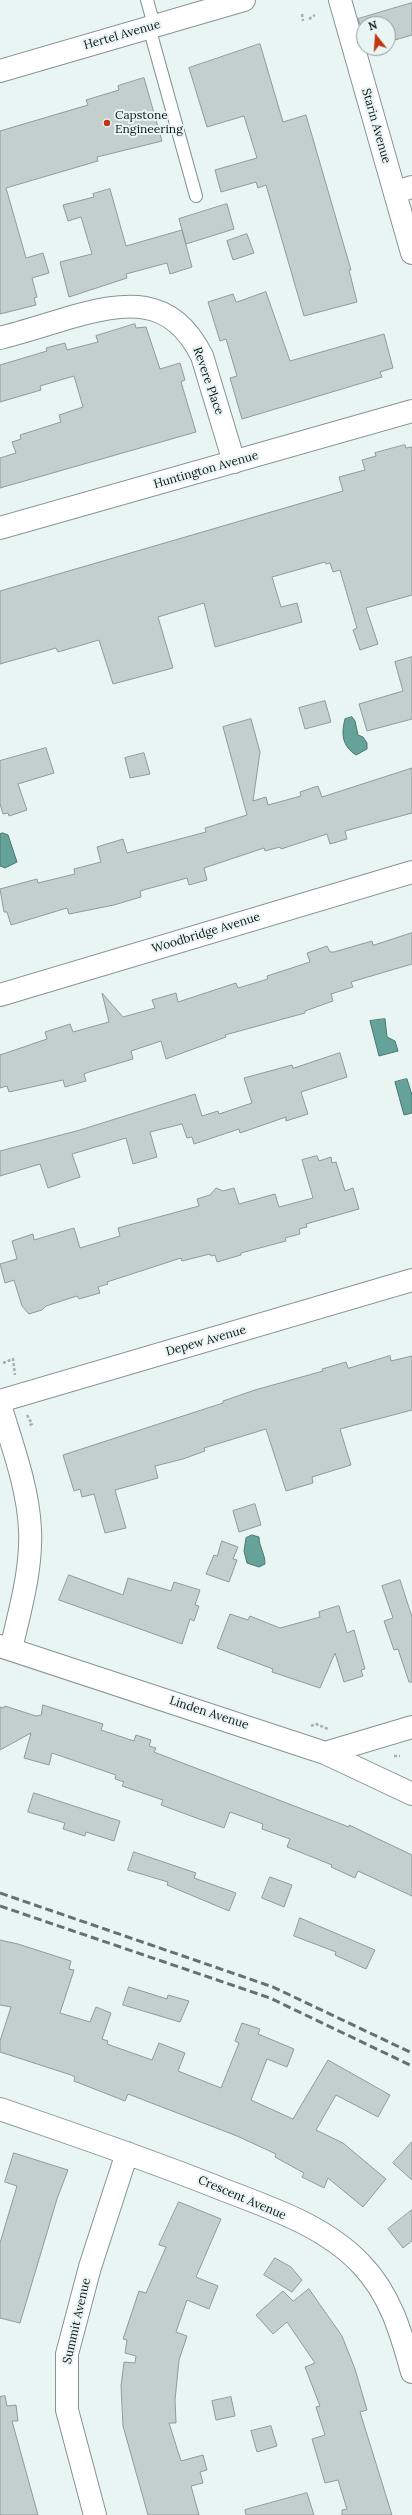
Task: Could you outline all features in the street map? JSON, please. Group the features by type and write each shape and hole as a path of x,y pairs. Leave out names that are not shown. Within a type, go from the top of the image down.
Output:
{"street":[{"name":"Hertel Avenue","path":"0,71 244,0"},
{"name":"Starin Avenue","path":"340,0 403,190 412,253"},
{"name":"Revere Place","path":"0,338 106,307 126,306 151,308 169,317 195,342 202,356 234,462"},
{"name":"Huntington Avenue","path":"0,528 412,411"},
{"name":"Woodbridge Avenue","path":"0,994 412,872"},
{"name":"Depew Avenue","path":"0,1401 412,1280"},
{"path":"0,1405 26,1497 30,1530 27,1578 6,1647"},
{"name":"Linden Avenue","path":"6,1647 325,1753 412,1794"},
{"path":"325,1753 412,1727"},
{"name":"Crescent Avenue","path":"0,2109 127,2152 250,2200 314,2228 343,2247 365,2269 387,2300 397,2322 412,2372"},
{"name":"Summit Avenue","path":"95,2515 67,2410 67,2354 90,2267 127,2152"}],"lane":[{"path":"147,0 152,26 196,196"}],"path":[{"path":"302,14 304,21"},
{"path":"309,19 315,15"},
{"path":"3,1363 13,1359 15,1375"},
{"path":"26,1412 32,1424"},
{"path":"316,1724 328,1729"}],"shaded area":[{"path":"352,717 355,721 358,735 363,737 367,743 367,749 356,755 345,744 343,735 345,719"},
{"path":"3,833 8,835 17,862 5,868 0,866 0,834"},
{"path":"385,1019 387,1037 395,1041 398,1051 379,1056 370,1021"},
{"path":"407,1079 412,1095 412,1113 404,1115 395,1082"},
{"path":"252,1535 259,1537 264,1557 265,1564 259,1567 247,1563 244,1551 246,1538"}],"building":[{"path":"412,3 412,35 396,40 396,16 368,16"},
{"path":"260,44 283,122 306,115 351,270 349,270 357,302 304,316 266,185 258,188 256,182 221,192 215,170 257,158 244,116 207,127 189,68"},
{"path":"144,78 162,141 97,157 98,161 6,188 26,258 43,253 49,273 32,278 37,297 34,298 36,305 0,314 0,131 88,105 86,100 119,90 118,86"},
{"path":"110,189 126,246 182,230 192,267 170,274 167,263 126,274 127,278 69,297 60,262 92,254 81,217 68,221 63,205 94,197 93,194"},
{"path":"227,204 234,229 186,244 179,219"},
{"path":"247,234 254,253 233,260 227,241"},
{"path":"266,292 290,361 384,334 393,368 380,372 382,377 242,419 230,378 237,376 226,339 220,341 208,302 233,294 236,302"},
{"path":"135,324 136,328 146,327 160,369 180,363 185,380 181,382 196,432 0,488 0,458 16,453 12,442 21,439 20,435 61,422 59,415 83,407 74,376 40,386 41,390 0,402 0,365 47,351 46,348 65,343 67,350 98,342 96,336"},
{"path":"405,445 406,448 412,447 412,595 366,608 378,644 360,650 353,630 357,628 340,570 333,572 330,563 326,564 325,562 272,577 281,607 297,603 302,622 215,647 204,603 158,617 173,668 113,684 99,640 58,652 56,648 0,664 0,591 343,491 339,477 365,470 362,460 376,456 375,453"},
{"path":"412,657 412,719 367,731 359,704 403,691 395,662"},
{"path":"325,701 331,722 305,729 299,708"},
{"path":"251,719 260,752 253,801 266,797 268,805 301,796 300,792 318,786 322,797 412,768 412,813 345,831 347,839 330,844 327,834 281,849 280,847 265,851 264,848 204,868 207,880 189,885 187,878 140,891 141,897 114,905 69,914 67,908 11,925 7,912 4,912 0,889 37,879 38,883 75,874 74,869 101,862 97,847 123,839 127,853 206,832 205,828 247,815 223,727"},
{"path":"46,748 54,773 18,784 27,810 9,816 8,813 3,814 0,804 0,761"},
{"path":"144,753 150,774 130,778 125,758"},
{"path":"412,933 412,964 351,982 353,987 331,994 333,1001 305,1011 305,1013 225,1035 226,1037 166,1059 161,1041 131,1051 133,1059 84,1074 86,1081 65,1087 63,1080 9,1092 7,1086 0,1088 0,1055 47,1039 45,1032 70,1024 73,1032 109,1022 102,993 123,1017 155,1008 152,1000 176,993 178,1002 236,983 238,988 268,979 267,976 310,962 307,953 327,946 330,952 334,952 372,941 373,945"},
{"path":"340,1053 347,1077 301,1092 308,1114 286,1121 286,1117 240,1133 239,1129 194,1144 192,1137 187,1138 182,1124 150,1132 157,1157 133,1164 126,1138 72,1154 80,1177 48,1188 40,1164 0,1176 0,1151 80,1130 195,1094 202,1116 218,1111 219,1114 252,1103 244,1078 292,1065 293,1068"},
{"path":"317,1156 319,1161 331,1157 332,1163 336,1162 345,1191 353,1188 359,1209 306,1224 307,1227 299,1229 300,1234 285,1238 286,1241 241,1253 241,1255 217,1262 215,1255 211,1256 210,1254 182,1261 181,1258 107,1282 108,1284 98,1287 100,1293 79,1299 77,1296 46,1306 42,1310 29,1314 22,1306 14,1280 5,1283 0,1264 17,1259 12,1241 33,1234 34,1240 74,1228 80,1248 120,1236 118,1228 199,1206 197,1199 210,1195 216,1188 223,1191 234,1188 239,1204 275,1194 279,1207 313,1198 302,1160"},
{"path":"390,1356 391,1361 412,1356 412,1410 340,1429 351,1465 312,1477 313,1483 286,1491 266,1429 204,1448 205,1451 183,1459 155,1466 158,1478 115,1490 126,1528 105,1533 94,1494 82,1497 80,1489 74,1491 63,1455 223,1403 223,1401 255,1390 323,1371 322,1369 346,1362 348,1368"},
{"path":"255,1504 261,1525 239,1532 233,1511"},
{"path":"222,1541 238,1547 233,1559 237,1560 229,1582 206,1574 214,1555 217,1556"},
{"path":"69,1575 123,1595 128,1578 171,1591 174,1582 200,1590 195,1605 199,1606 194,1621 190,1619 182,1644 59,1600"},
{"path":"400,1580 412,1617 412,1682 409,1682 398,1649 394,1650 384,1621 393,1618 382,1586"},
{"path":"339,1606 347,1633 354,1630 365,1669 361,1670 363,1676 344,1682 335,1653 320,1688 272,1672 273,1669 217,1648 230,1614 248,1620 250,1616 280,1628 320,1617 319,1612"},
{"path":"43,1705 103,1724 101,1730 134,1741 136,1735 151,1740 149,1746 156,1748 154,1752 349,1827 349,1825 412,1855 412,1896 358,1871 355,1878 331,1867 332,1865 287,1847 290,1839 262,1829 263,1824 230,1812 224,1828 161,1805 163,1800 122,1786 124,1782 115,1779 116,1775 52,1753 49,1765 24,1758 31,1733 0,1750 0,1707 4,1708 5,1706 36,1716 41,1715"},
{"path":"34,1793 120,1821 114,1841 86,1832 85,1836 63,1829 65,1823 28,1812"},
{"path":"134,1852 196,1873 194,1878 236,1893 229,1911 167,1885 168,1882 128,1870"},
{"path":"270,1877 292,1885 284,1907 262,1898"},
{"path":"300,1918 375,1950 366,1969 335,1955 336,1952 294,1936"},
{"path":"0,1940 18,1944 71,1961 69,1969 74,1970 60,2013 90,2022 96,2007 111,2013 102,2039 108,2041 107,2044 152,2060 159,2043 185,2053 178,2071 221,2088 239,2043 235,2041 242,2023 260,2029 258,2034 294,2049 287,2067 267,2059 251,2100 293,2119 328,2060 390,2095 378,2117 336,2095 316,2130 343,2143 386,2179 363,2207 328,2178 324,2188 302,2177 304,2173 275,2157 276,2154 237,2136 128,2094 125,2101 74,2081 75,2077 71,2075 0,2052 0,2041 11,2007 0,2005"},
{"path":"129,1987 167,1999 168,1995 189,2001 180,2022 123,2005"},
{"path":"412,2142 412,2180 393,2163"},
{"path":"14,2153 68,2170 57,2199 20,2323 0,2318 0,2243 17,2186 5,2182"},
{"path":"179,2202 221,2219 196,2277 218,2286 209,2309 187,2300 176,2332 187,2336 179,2360 175,2400 176,2423 169,2423 181,2461 203,2455 207,2470 200,2472 203,2483 191,2486 199,2515 148,2515 123,2426 121,2386 124,2362 135,2363 136,2356 125,2353 127,2340 123,2339 139,2291 146,2293 166,2247 159,2245"},
{"path":"412,2210 412,2241 403,2248 388,2229"},
{"path":"275,2258 291,2267 302,2280 292,2292 264,2275"},
{"path":"309,2289 342,2336 355,2369 367,2410 360,2412 392,2515 342,2515 342,2510 347,2509 338,2480 325,2483 312,2439 325,2435 316,2407 320,2406 305,2367 315,2363 287,2322 273,2334 256,2315 283,2291 293,2301"},
{"path":"5,2396 7,2406 16,2405 18,2421 12,2421 38,2515 0,2515 0,2397"},
{"path":"231,2397 235,2416 216,2420 212,2401"},
{"path":"271,2426 277,2446 257,2452 251,2431"},
{"path":"307,2493 314,2515 246,2515 245,2510"}],"railway":[{"path":"0,1893 273,1987 412,2053"},
{"path":"0,1906 270,1998 412,2066"}],"place":[{"name":"Capstone Engineering","path":"107,123"}]}
